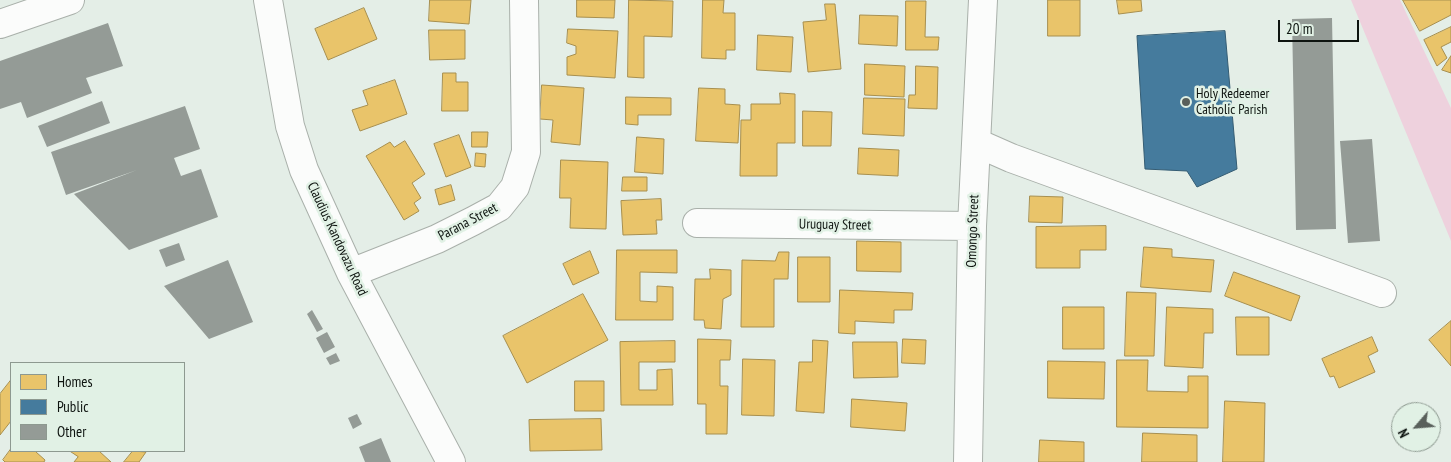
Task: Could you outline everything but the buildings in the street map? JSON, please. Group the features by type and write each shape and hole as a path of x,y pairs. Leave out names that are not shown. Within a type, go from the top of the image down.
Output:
{"street":[{"path":"0,24 70,0"},
{"name":"Claudius Kandovazu Road","path":"268,0 290,126 304,170 351,273 451,462"},
{"name":"Parana Street","path":"351,273 437,239 482,216 499,207 515,187 526,152 524,0"},
{"name":"Omongo Street","path":"968,462 972,226 983,0"},
{"path":"977,143 1011,158 1382,293"},
{"name":"Uruguay Street","path":"697,223 972,226"}],"shaded area":[{"path":"1351,0 1400,0 1451,108 1451,241"}],"place":[{"name":"Holy Redeemer Catholic Parish","path":"1186,102"}]}
